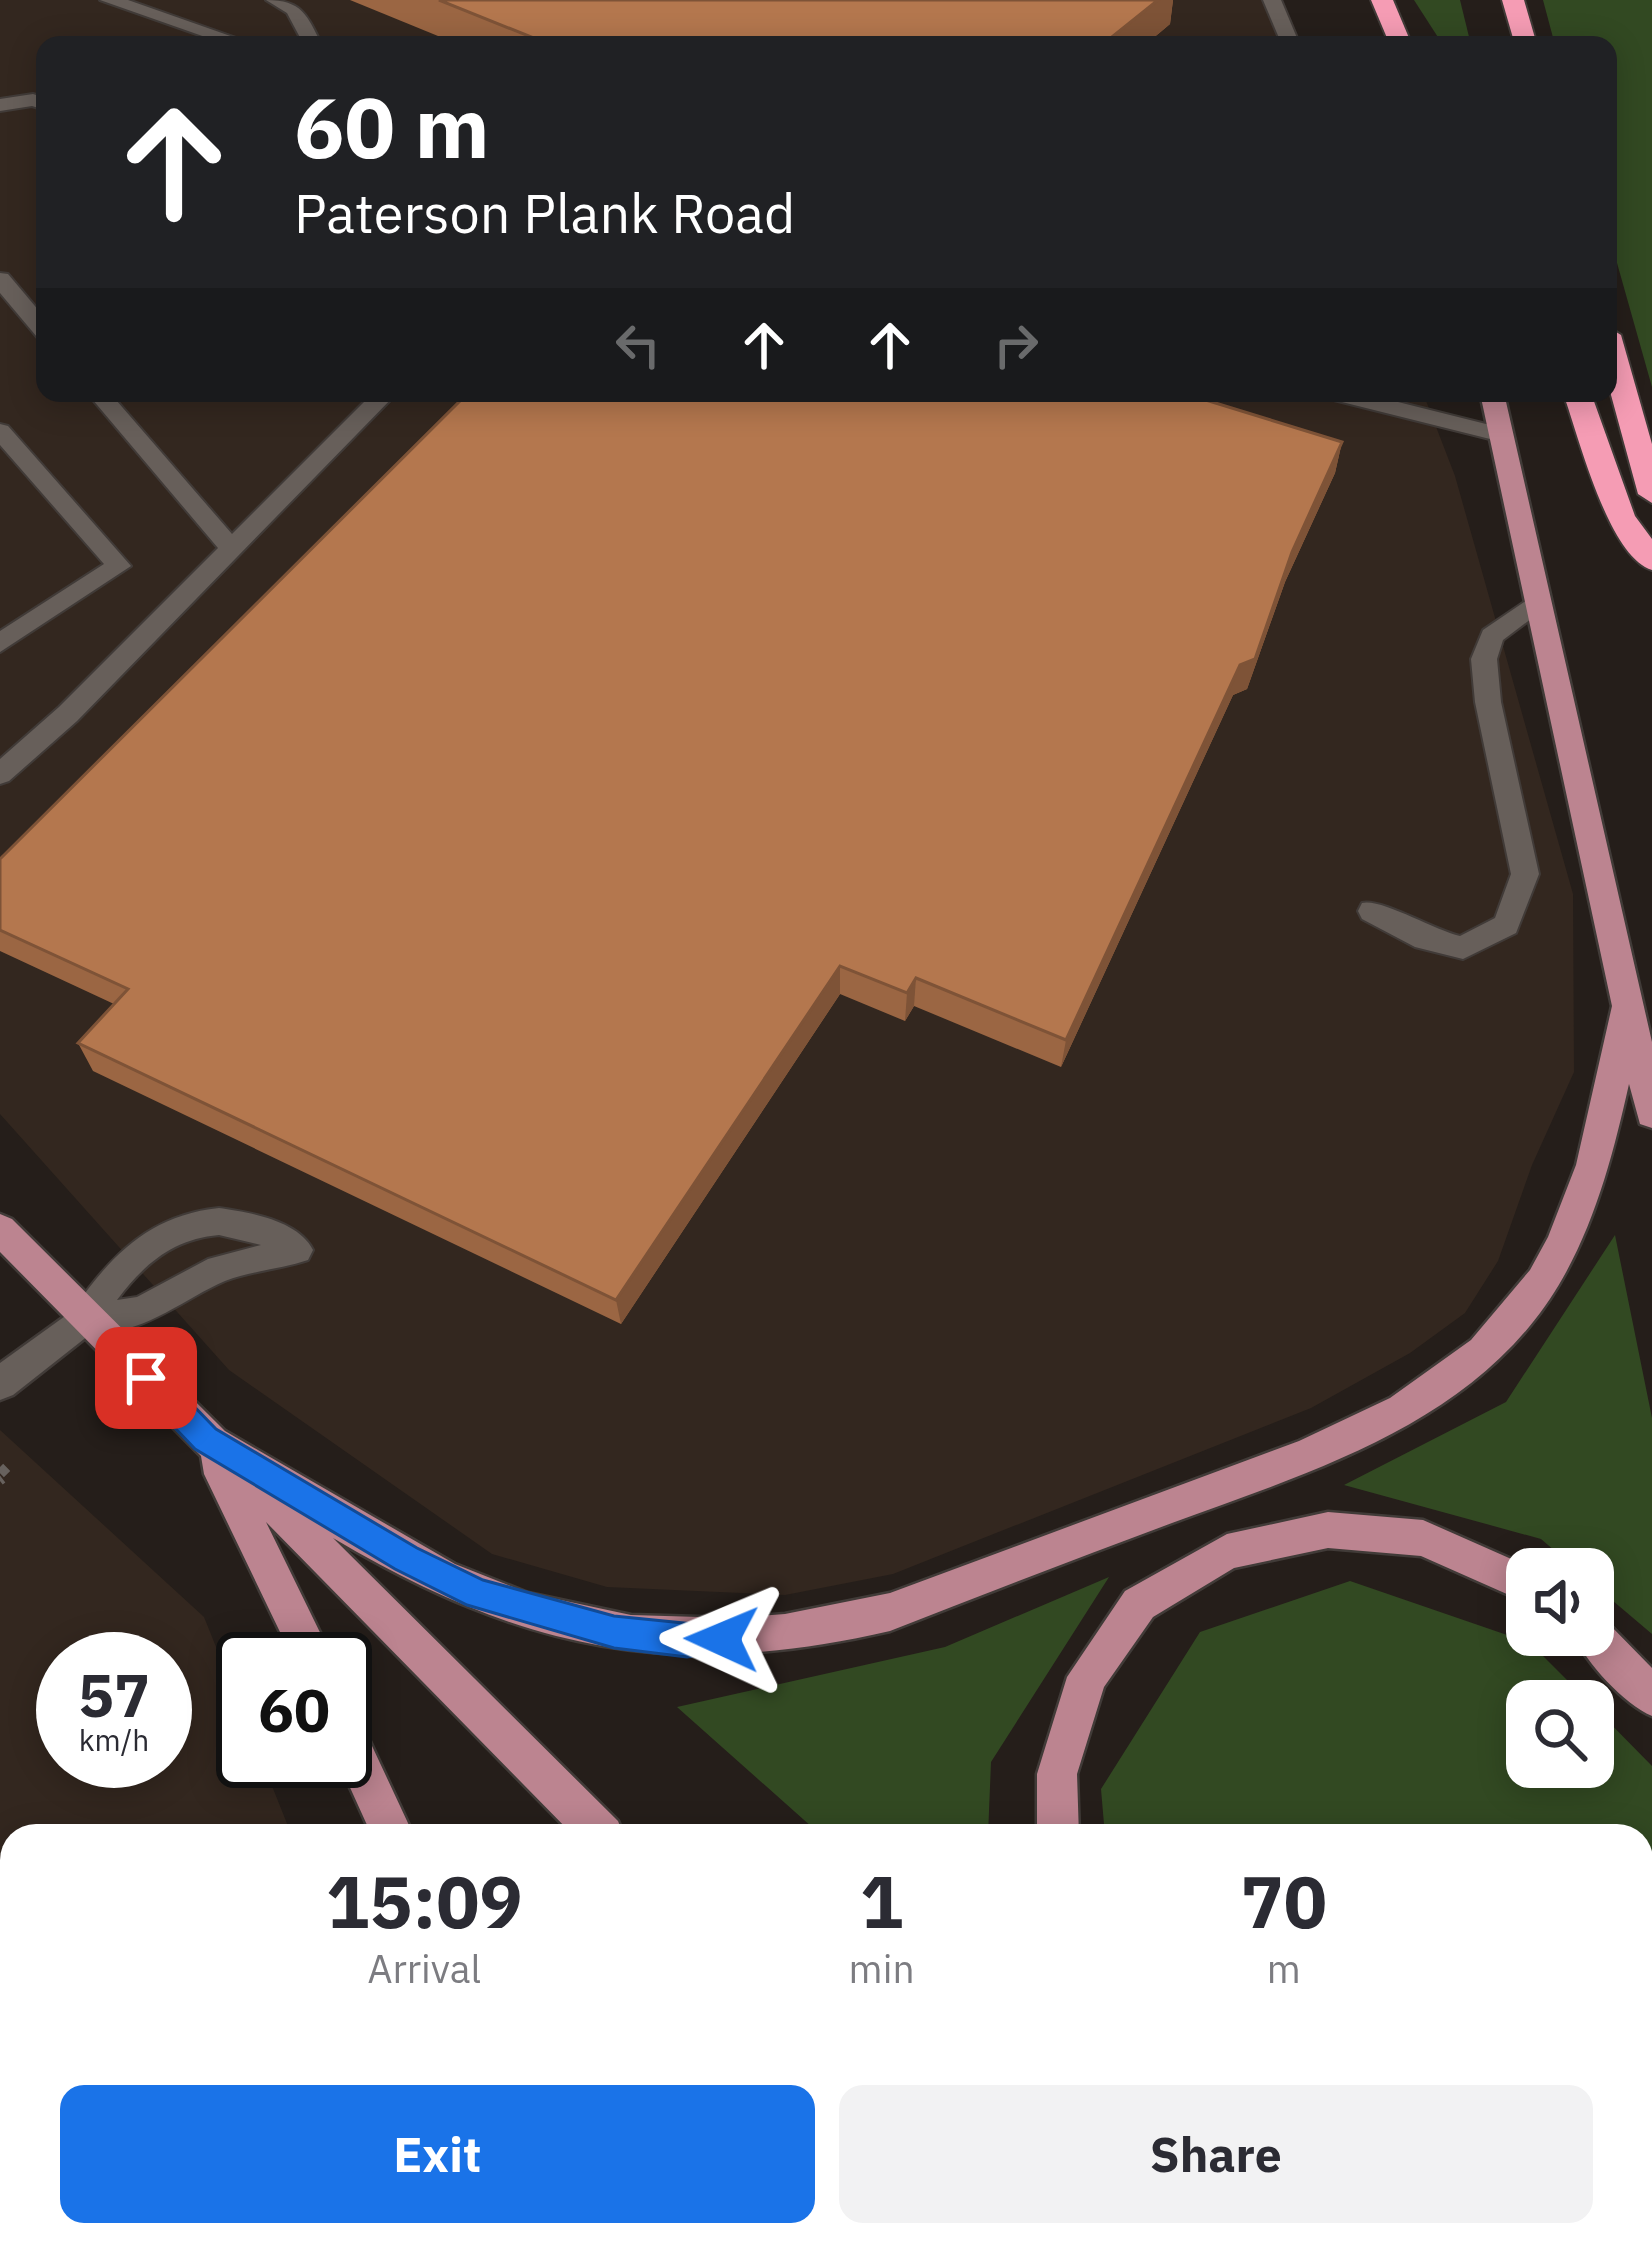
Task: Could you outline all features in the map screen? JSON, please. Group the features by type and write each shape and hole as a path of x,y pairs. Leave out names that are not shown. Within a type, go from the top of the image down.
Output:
{"highway":[{"path":"1382,0 1397,36"},
{"path":"1513,0 1523,36"},
{"path":"1617,368 1652,494"},
{"path":"1580,402 1621,518 1652,560"}],"main road":[{"path":"1494,402 1652,1114"},
{"path":"206,1439 406,1558 478,1594 614,1632 687,1641 756,1637 823,1630 890,1612 1341,1440 1442,1385 1519,1314 1568,1228 1603,1130 1629,1000"},
{"path":"0,1229 591,1824"},
{"path":"206,1439 300,1632"},
{"path":"1058,1824 1057,1774 1087,1677 1139,1604 1227,1552 1328,1530 1423,1538 1506,1576"},
{"path":"1613,1656 1652,1696"},
{"path":"371,1788 387,1824"}],"street":[{"path":"0,1384 86,1317"}],"lane":[{"path":"110,0 220,36"},
{"path":"275,0 295,10 309,36"},
{"path":"1272,0 1287,36"},
{"path":"0,105 36,101"},
{"path":"0,279 36,321"},
{"path":"106,402 232,549"},
{"path":"0,774 68,714 377,402"},
{"path":"1370,402 1502,435"},
{"path":"1426,402 1430,417"},
{"path":"0,431 119,566 10,636 0,606"},
{"path":"1372,911 1425,939 1463,948 1506,925 1525,874 1484,658 1492,636 1538,600"},
{"path":"217,1222 249,1226 298,1250 219,1269 142,1310 86,1317 121,1264 171,1231 217,1222"}],"path":[{"path":"0,1467 8,1475 0,1481"}],"shaded area":[{"path":"0,0 1272,0 1286,36 36,36 36,402 1426,402 1455,476 1573,894 1574,1072 1532,1165 1498,1261 1465,1313 1410,1353 1311,1408 893,1574 785,1595 607,1587 492,1554 229,1370 0,1114"},
{"path":"0,1430 204,1617 216,1647 216,1788 273,1788 287,1824 0,1824"}],"green space":[{"path":"1414,0 1460,0 1469,36 1437,36"},
{"path":"1543,0 1652,0 1652,387 1617,263 1617,36 1553,36"},
{"path":"1615,1235 1652,1418 1652,1634 1614,1602 1614,1548 1552,1548 1541,1539 1344,1485 1506,1402"},
{"path":"1109,1577 991,1762 988,1824 809,1824 677,1707 945,1647"},
{"path":"1350,1581 1506,1635 1506,1656 1543,1656 1567,1680 1506,1680 1506,1788 1614,1788 1614,1727 1652,1766 1652,1824 1104,1824 1101,1789 1200,1632"}],"building":[{"path":"439,0 1158,0 1113,36 529,36"},
{"path":"459,402 1212,402 1342,442 1292,552 1255,659 1240,665 1066,1040 916,978 907,993 840,966 616,1300 78,1043 128,989 0,930 0,859"}],"route":[{"path":"146,1378 206,1439 406,1558 478,1594 614,1632 687,1641 722,1639"}]}
